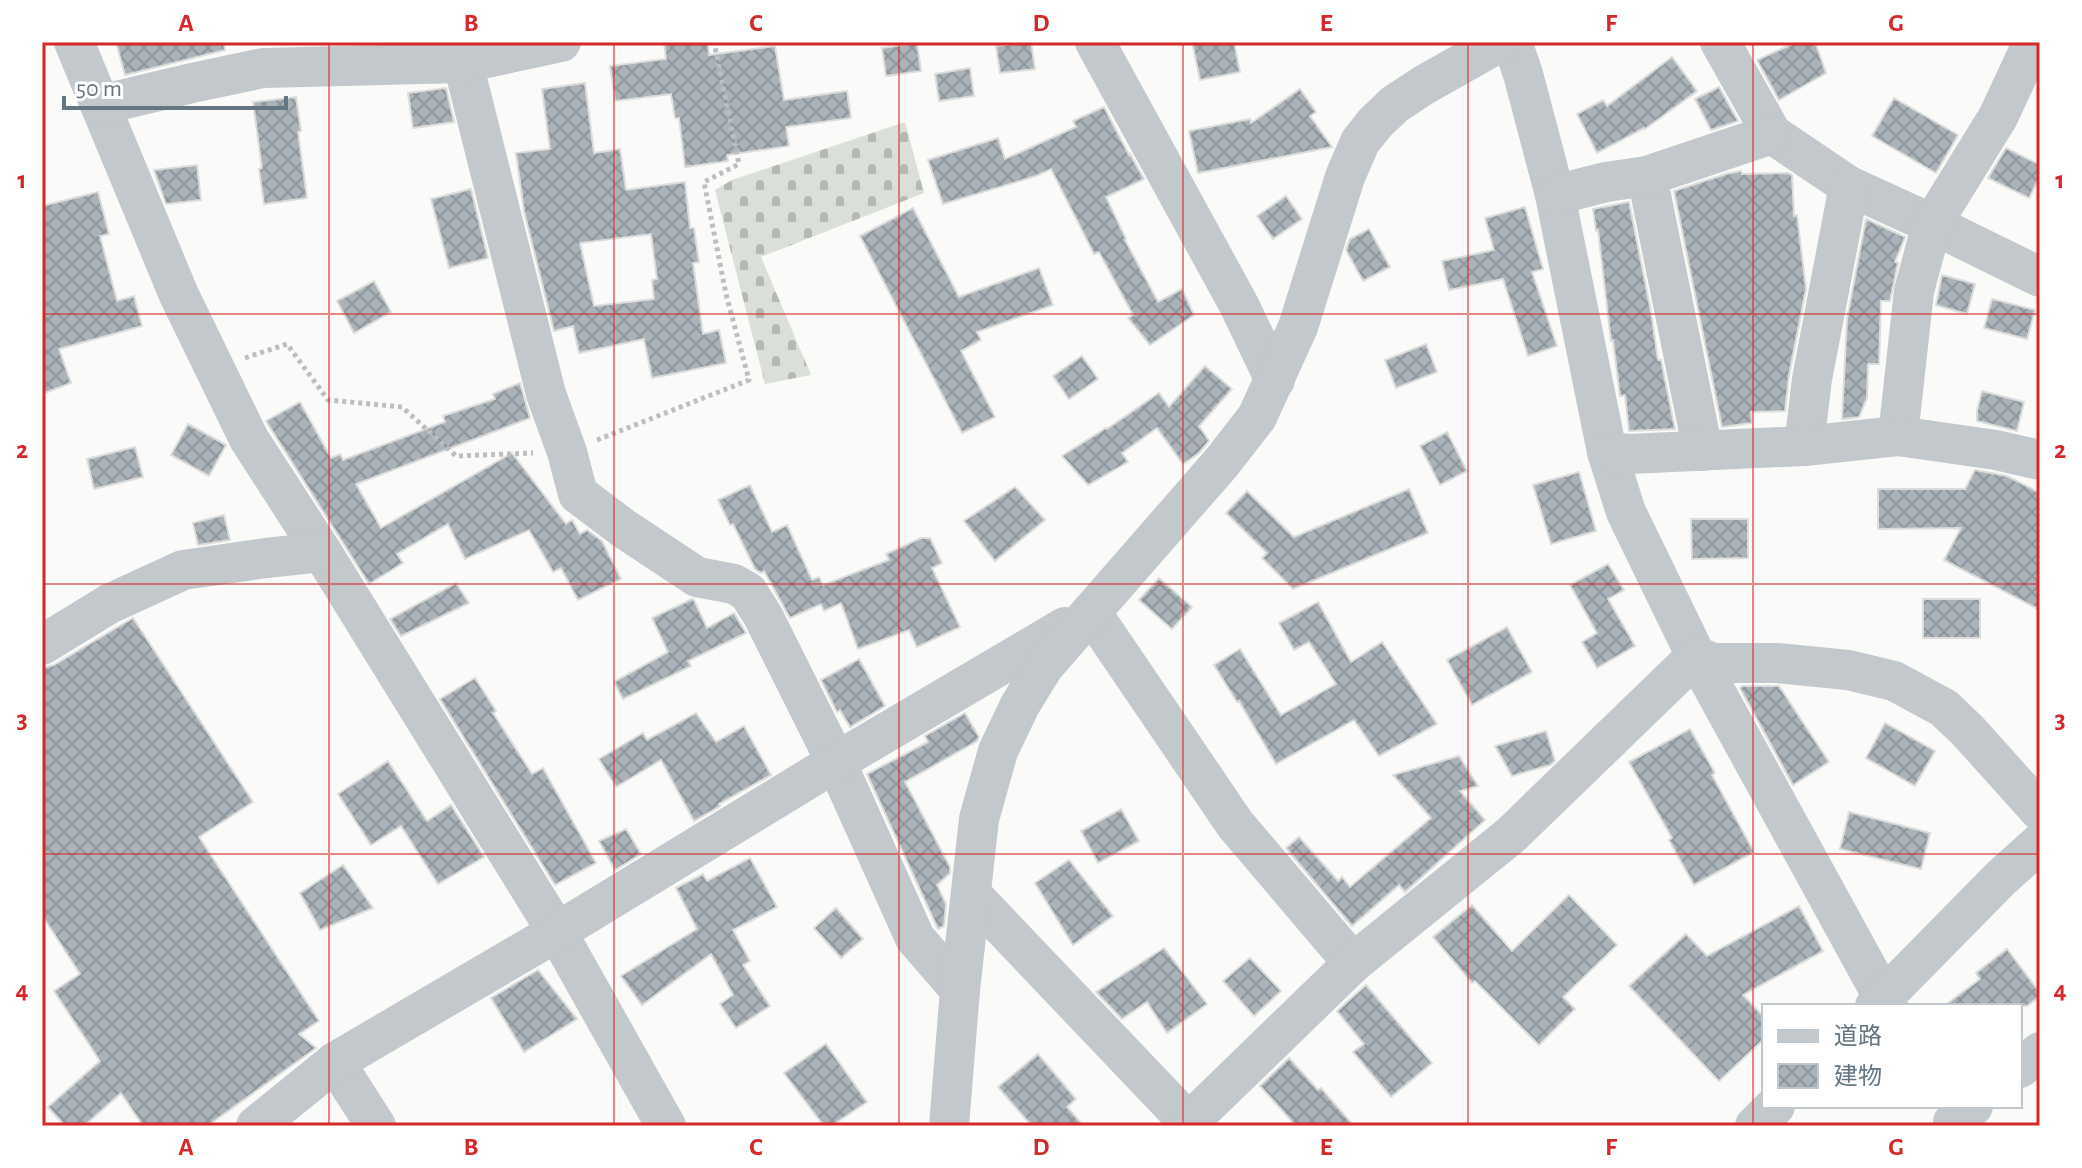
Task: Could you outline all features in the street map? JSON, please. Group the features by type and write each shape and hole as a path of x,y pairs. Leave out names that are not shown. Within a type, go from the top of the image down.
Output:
{"street":[{"path":"74,42 179,295 249,439 557,932 666,1126"},
{"path":"100,105 263,68 463,63 561,42"},
{"path":"1095,42 1239,305 1275,380"},
{"path":"949,1126 979,819 998,751 1020,705 1044,666 1222,462 1257,417 1298,327 1345,177 1360,142 1395,104 1500,42"},
{"path":"1512,42 1555,195 1607,452 1626,512 1696,656 1882,1003 2001,878 2040,843"},
{"path":"1720,42 1772,134 1849,186 2040,277"},
{"path":"1898,436 1914,291 1932,224 1998,117 2033,42"},
{"path":"463,63 546,394 578,494 697,577 734,584 748,592 836,762 915,938 960,990"},
{"path":"1555,195 1606,182 1647,176 1772,134"},
{"path":"1647,176 1703,451"},
{"path":"1804,446 1812,379 1849,186"},
{"path":"1607,452 1629,454 1804,446 1898,436 1996,450 2040,460"},
{"path":"42,645 109,604 183,570 322,552"},
{"path":"256,1126 335,1062 1091,612"},
{"path":"1091,612 1235,824 1353,963"},
{"path":"1696,656 1713,663 1777,663 1848,670 1894,681 1944,708 2040,811"},
{"path":"971,894 1189,1125 1353,963 1511,835 1696,656"},
{"path":"2022,1066 2040,1052"},
{"path":"335,1062 376,1126"},
{"path":"1755,1126 1773,1108"}],"path":[{"path":"214,369 287,344 328,400 402,407 456,456 567,452 749,380 726,294 704,182 739,164 714,42"}],"green space":[{"path":"905,122 924,193 761,257 811,375 765,384 715,190 732,180"}],"building":[{"path":"116,42 224,42 225,50 125,75"},
{"path":"664,42 708,42 709,55 775,46 784,100 847,91 851,118 786,127 789,146 727,155 728,161 685,167 679,118 675,118 671,94 615,101 610,66 666,59"},
{"path":"1031,42 1035,69 1000,73 996,46"},
{"path":"1192,42 1234,42 1240,72 1200,80"},
{"path":"1797,42 1815,42 1826,73 1779,100 1757,60"},
{"path":"917,43 921,71 886,76 882,48"},
{"path":"1672,57 1697,91 1645,129 1597,153 1577,114 1603,100 1607,106"},
{"path":"970,68 974,96 939,101 935,74"},
{"path":"585,83 594,153 620,149 626,190 685,182 690,228 694,228 699,262 693,263 703,334 719,330 726,363 652,378 644,339 579,353 573,326 554,331 524,211 516,153 550,149 542,89","holes":["651,234 657,279 652,280 654,299 594,306 580,243"]},
{"path":"1719,87 1738,121 1711,130 1695,99"},
{"path":"446,88 454,122 413,128 408,93"},
{"path":"1300,89 1316,112 1310,116 1332,147 1198,173 1189,131 1250,119 1251,123"},
{"path":"296,97 307,198 264,204 253,102"},
{"path":"1894,98 1958,135 1936,173 1872,136"},
{"path":"1104,107 1144,179 1106,197 1158,302 1182,289 1194,315 1150,345 1128,318 1133,315 1099,252 1094,254 1051,169 943,204 928,160 998,138 1005,159 1076,127 1073,121"},
{"path":"2006,148 2040,165 2040,176 2029,198 1988,178"},
{"path":"197,165 201,200 166,204 154,170"},
{"path":"1741,171 1742,174 1792,175 1794,216 1797,215 1806,289 1785,411 1751,412 1752,423 1722,427 1674,191"},
{"path":"471,189 488,258 449,268 431,199"},
{"path":"98,192 109,234 100,236 117,301 134,296 142,326 59,349 71,383 42,394 42,206"},
{"path":"1286,196 1302,219 1273,239 1257,216"},
{"path":"1629,202 1658,360 1661,360 1675,429 1629,431 1625,395 1620,396 1593,209"},
{"path":"1525,207 1543,269 1532,272 1557,346 1528,356 1503,279 1449,290 1442,261 1494,250 1485,218"},
{"path":"913,208 959,297 1039,268 1053,305 977,332 981,340 961,351 995,417 962,433 860,236"},
{"path":"1866,219 1905,237 1895,262 1898,263 1890,301 1881,301 1879,364 1868,364 1867,398 1859,417 1842,419 1847,319"},
{"path":"1369,229 1390,267 1363,281 1346,250 1350,239"},
{"path":"1942,275 1975,284 1967,314 1936,305"},
{"path":"374,281 391,312 354,333 337,301"},
{"path":"1992,299 2035,310 2027,339 1984,328"},
{"path":"1426,344 1437,372 1396,388 1385,360"},
{"path":"1082,356 1098,379 1069,399 1053,376"},
{"path":"1205,366 1232,389 1199,426 1209,441 1183,464 1157,428 1122,453 1128,462 1088,485 1062,456 1159,393 1169,407"},
{"path":"520,383 530,418 356,484 381,528 512,453 566,524 572,520 580,534 587,530 602,541 621,579 578,600 561,568 553,572 529,530 465,559 448,524 397,554 403,563 369,584 266,421 300,402 331,458 340,454 343,460 445,422 443,416 495,399 493,394"},
{"path":"1982,391 2024,402 2017,431 1977,421"},
{"path":"188,424 226,445 209,476 171,455"},
{"path":"1447,432 1467,471 1440,485 1420,446"},
{"path":"135,447 143,477 94,489 87,459"},
{"path":"1975,470 2007,476 2040,493 2040,610 1944,560 1961,528 1878,529 1878,489 1965,489"},
{"path":"1579,472 1596,531 1551,544 1533,485"},
{"path":"750,485 772,532 787,525 812,580 819,577 823,585 889,560 886,554 921,538 930,538 942,563 932,568 960,627 917,647 909,630 858,649 841,603 824,611 821,604 790,618 764,571 761,573 755,569 718,500"},
{"path":"1015,487 1045,520 995,561 964,521"},
{"path":"1409,489 1428,533 1293,589 1262,558 1267,553 1226,513 1247,491 1294,537"},
{"path":"224,515 230,540 198,545 193,523"},
{"path":"1691,519 1748,519 1748,558 1692,559"},
{"path":"1608,564 1624,590 1608,599 1635,646 1597,668 1582,642 1597,633 1570,585"},
{"path":"1159,578 1192,607 1172,629 1139,600"},
{"path":"456,583 469,603 401,636 390,619"},
{"path":"692,599 707,628 734,613 746,633 688,661 691,666 623,699 614,682 668,652 652,618"},
{"path":"1923,599 1980,599 1980,638 1923,638"},
{"path":"1318,602 1351,662 1382,642 1437,724 1379,756 1354,720 1276,764 1214,665 1240,649 1281,715 1336,684 1309,642 1294,650 1279,623"},
{"path":"133,618 253,802 199,837 319,1021 299,1034 316,1048 207,1126 143,1126 121,1093 84,1126 65,1126 48,1107 100,1061 54,991 80,974 42,915 42,668 54,665"},
{"path":"1507,627 1532,672 1472,705 1447,660"},
{"path":"859,659 885,706 850,727 840,710 837,712 821,680"},
{"path":"475,678 532,774 543,768 596,863 555,885 440,699"},
{"path":"1779,686 1829,762 1793,785 1740,688"},
{"path":"696,713 716,742 744,726 771,775 694,821 661,760 616,787 599,759 643,733 647,740"},
{"path":"965,713 979,737 977,741 905,782 950,867 950,873 937,885 946,904 944,926 938,929 867,774 928,742 925,736"},
{"path":"1885,723 1935,751 1915,786 1866,758"},
{"path":"1690,729 1754,852 1694,885 1669,840 1672,838 1629,762"},
{"path":"1546,731 1555,761 1512,776 1495,746"},
{"path":"1459,756 1478,786 1460,791 1485,820 1405,892 1399,885 1352,926 1286,848 1299,837 1338,881 1342,877 1350,887 1431,818 1393,775"},
{"path":"388,761 427,821 451,805 484,857 438,884 401,826 371,845 338,794"},
{"path":"1121,809 1139,841 1098,863 1081,831"},
{"path":"1849,812 1930,833 1921,869 1840,849"},
{"path":"626,829 641,854 615,870 599,841"},
{"path":"750,858 777,907 733,930 750,961 743,965 770,1006 736,1028 720,1004 733,995 711,954 642,1005 621,976 697,929 676,888 703,874 707,881"},
{"path":"1069,860 1113,916 1073,945 1035,883"},
{"path":"343,865 373,908 320,930 300,893"},
{"path":"1569,895 1617,945 1563,997 1575,1009 1539,1045 1475,981 1472,983 1433,937 1472,905 1512,951"},
{"path":"1799,906 1823,951 1743,995 1762,1015 1762,1041 1719,1081 1629,986 1686,934 1707,956"},
{"path":"836,908 863,939 841,958 814,928"},
{"path":"1164,948 1207,1004 1167,1033 1147,1002 1122,1019 1096,992"},
{"path":"2007,949 2040,996 2027,1006 1947,1004 1980,979 1976,973"},
{"path":"1250,958 1281,991 1254,1016 1223,981"},
{"path":"538,970 577,1019 524,1052 491,998"},
{"path":"1366,985 1432,1063 1391,1097 1353,1052 1364,1044 1337,1011"},
{"path":"826,1044 867,1102 831,1126 824,1126 784,1073"},
{"path":"1038,1054 1076,1099 1067,1107 1084,1126 1032,1126 998,1087"},
{"path":"1289,1058 1318,1090 1321,1088 1354,1126 1296,1126 1260,1086"}]}
